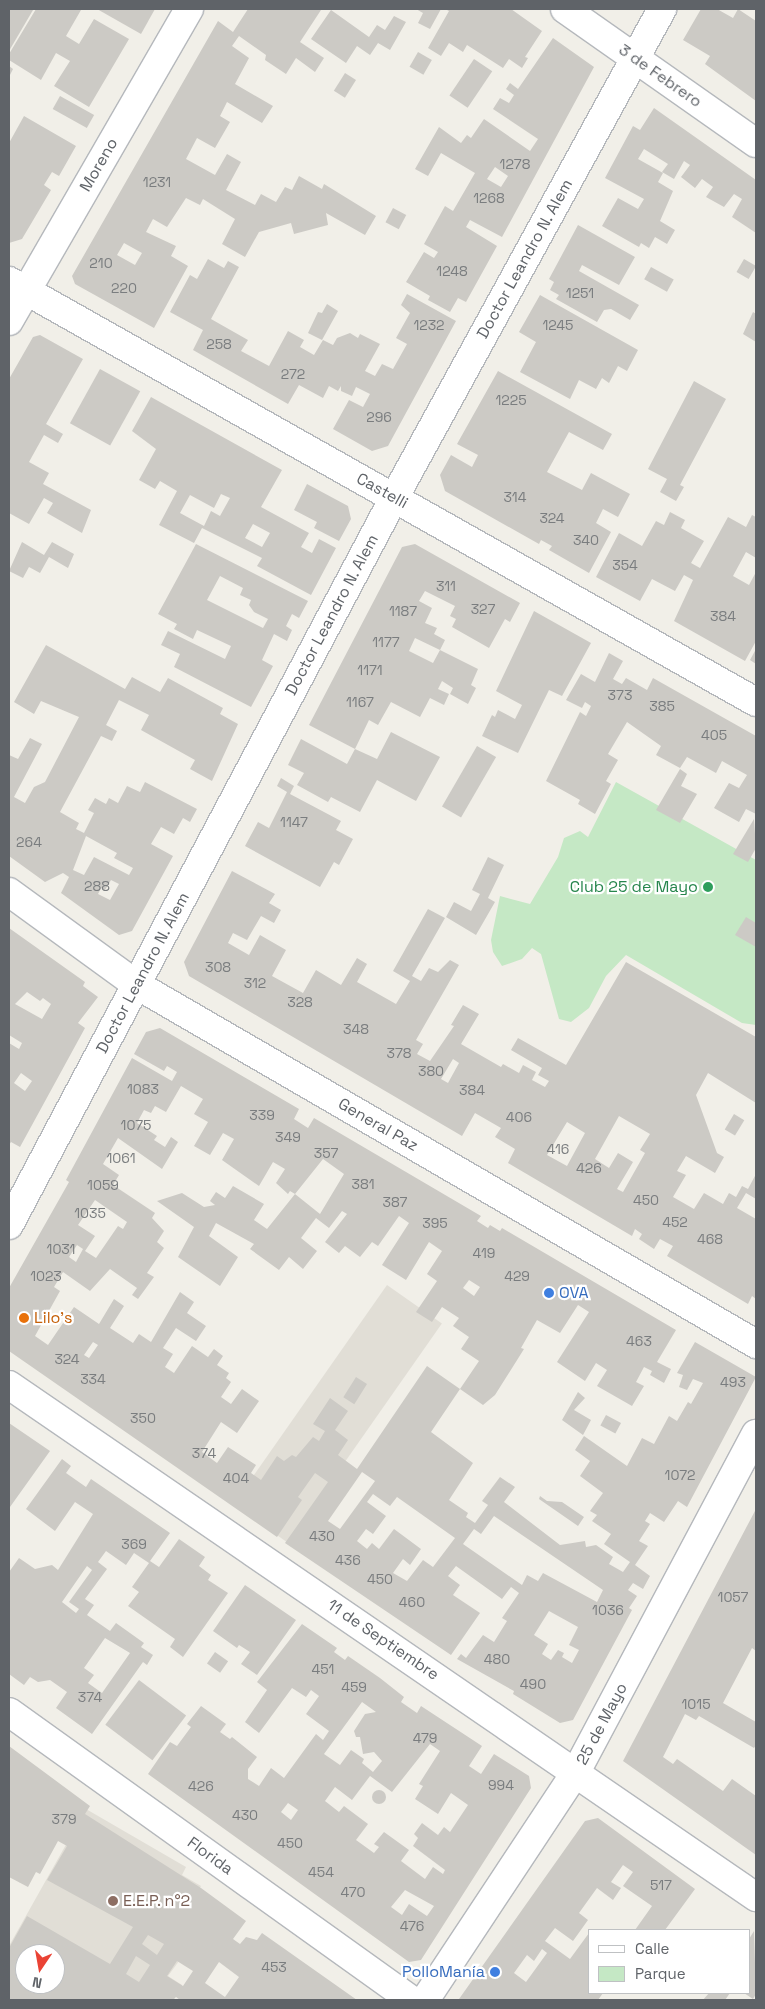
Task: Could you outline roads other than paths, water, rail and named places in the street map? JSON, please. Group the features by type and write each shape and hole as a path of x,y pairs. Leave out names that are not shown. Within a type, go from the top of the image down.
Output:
{"street":[{"name":"Moreno","path":"9,321 18,286 189,9"},
{"name":"3 de Febrero","path":"565,9 756,143"},
{"name":"Doctor Leandro N. Alem","path":"9,1225 394,498 662,9"},
{"name":"Castelli","path":"18,286 756,702"},
{"name":"General Paz","path":"9,892 137,985 756,1344"},
{"name":"11 de Septiembre","path":"9,1385 756,1897"},
{"name":"25 de Mayo","path":"425,2000 576,1772 756,1434"},
{"name":"Florida","path":"9,1712 411,2000"}],"place":[{"name":"Club 25 de Mayo","path":"708,887"},
{"name":"OVA","path":"549,1293"},
{"name":"Lilo's","path":"24,1318"},
{"name":"E.E.P. n°2","path":"113,1901"},
{"name":"PolloManía","path":"495,1972"}]}
